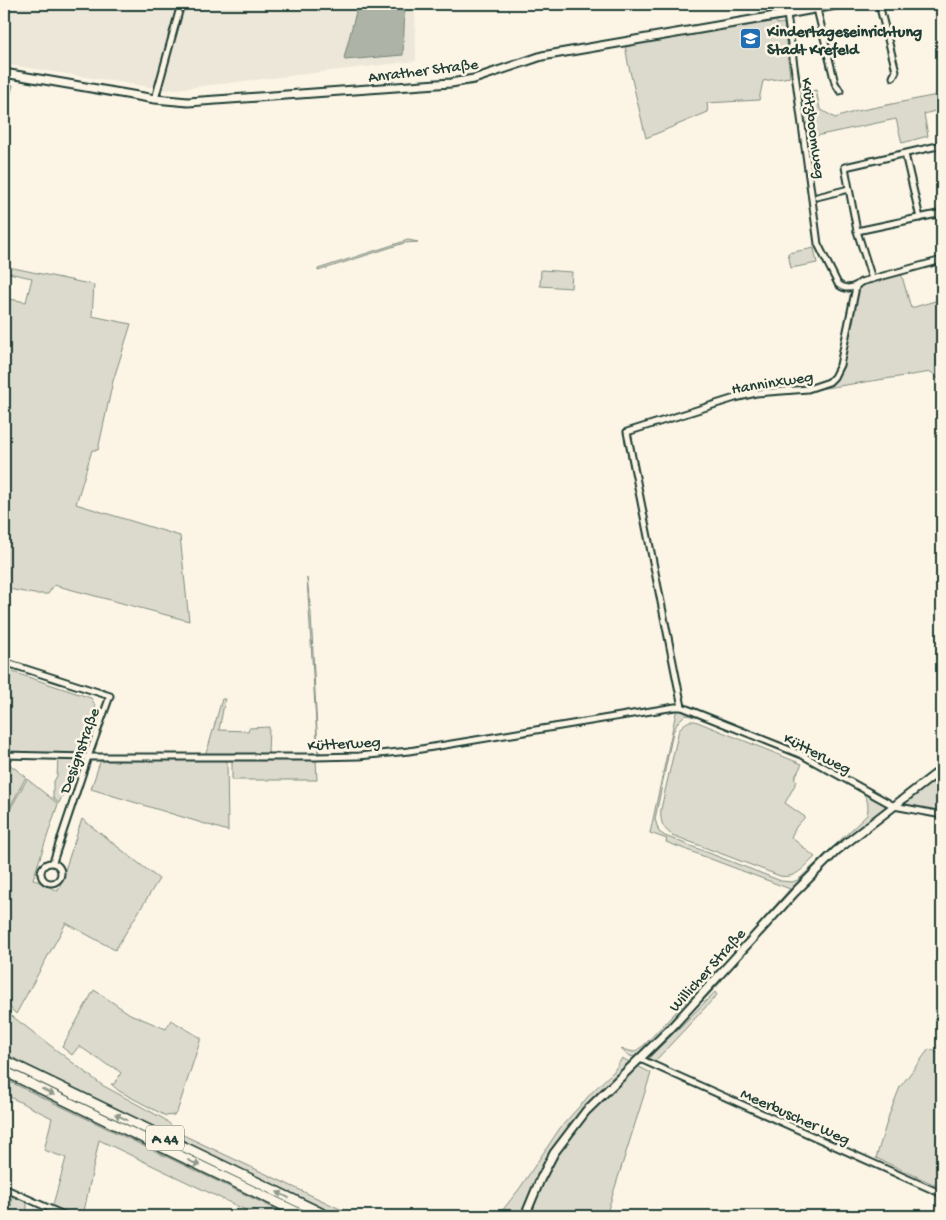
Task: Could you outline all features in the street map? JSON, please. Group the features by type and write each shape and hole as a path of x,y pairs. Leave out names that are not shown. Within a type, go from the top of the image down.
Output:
{"highway":[{"name":"A 44","path":"4,1060 327,1216"},
{"name":"A 44","path":"4,1071 306,1216"}],"main road":[{"name":"Anrather Straße","path":"4,73 155,99 188,102 451,83 474,79 542,56 841,4"},
{"name":"Willicher Straße","path":"525,1216 540,1180 564,1139 596,1100 690,1008 817,869 851,838 942,769"}],"street":[{"path":"155,99 181,4"},
{"path":"879,4 896,71 893,78"},
{"path":"818,9 835,84 840,90"},
{"name":"Krützboomweg","path":"787,14 818,244 838,284 848,288 856,287"},
{"path":"872,280 857,231 845,167 942,145"},
{"path":"905,154 920,218"},
{"path":"817,197 849,190"},
{"path":"857,231 942,213"},
{"path":"856,287 861,282 942,260"},
{"name":"Hanninxweg","path":"682,707 627,432 735,398 756,393 808,389 829,382 840,365 856,287"},
{"name":"Designstraße","path":"4,662 110,696 53,862"},
{"name":"Kütterweg","path":"4,755 88,757 360,756 409,751 634,713 682,707 802,755 894,806 942,816"},
{"name":"Designstraße","path":"53,862 60,868 62,873 58,882 49,884 41,876 42,867 47,863 53,862"},
{"name":"Meerbuscher Weg","path":"640,1059 942,1194"},
{"path":"4,1188 66,1216"}],"shaded area":[{"path":"4,4 415,4 416,61 168,90 4,64"},
{"path":"358,4 405,4 403,55 345,60"},
{"path":"776,19 777,24 784,23 790,77 763,81 759,100 707,103 708,112 646,138 625,44"},
{"path":"4,83 13,85 4,120"},
{"path":"816,90 820,109 835,118 857,111 942,94 942,109 924,114 928,136 902,143 896,119 806,138 800,93"},
{"path":"408,240 418,242 404,243 318,271 318,269"},
{"path":"814,248 817,263 791,268 788,253"},
{"path":"4,266 94,285 92,316 131,324 113,381 98,450 92,450 76,504 180,536 189,621 54,585 48,594 34,594 4,588 4,298 26,302 32,278 4,272"},
{"path":"541,270 572,272 571,288 540,286"},
{"path":"901,273 911,308 942,299 942,382 931,372 819,389 832,383 842,366 858,288 862,284"},
{"path":"307,578 311,613 318,751 322,754 409,748 555,723 596,718 380,753 318,755"},
{"path":"4,669 91,698 95,705 96,719 82,755 4,754"},
{"path":"222,699 225,699 219,730 248,731 249,728 269,727 268,754 311,755 104,755 205,754"},
{"path":"677,708 802,757 886,803 887,809 850,836 639,1056 633,1057 621,1049 634,1052 643,1046 710,979 790,889 666,842 667,839 650,833","holes":["685,715 696,717 801,758 862,792 868,803 867,815 798,880 792,882 781,881 665,836 659,832 655,819 673,732 678,722"]},
{"path":"690,721 695,721 802,764 794,779 797,781 785,803 805,817 796,827 791,837 815,857 795,874 780,876 672,835 664,827 661,821 661,809 678,734 682,726"},
{"path":"58,758 80,758 59,803 53,798 53,783 57,776"},
{"path":"237,758 316,759 317,780 232,780 232,762"},
{"path":"101,759 224,759 227,762 228,831 91,789"},
{"path":"4,760 26,777 4,818"},
{"path":"942,772 942,814 908,808 904,805 905,801"},
{"path":"27,779 58,804 33,879 58,891 82,819 159,879 115,950 66,923 16,1014 4,1001 4,820"},
{"path":"727,970 720,983 649,1057 649,1054 692,1010"},
{"path":"94,990 130,1014 166,1029 171,1020 201,1038 177,1112 174,1115 166,1116 119,1091 111,1084 114,1084 121,1073 114,1067 109,1066 79,1046 72,1055 62,1047"},
{"path":"715,992 717,995 656,1060 651,1061 649,1058"},
{"path":"4,1010 102,1085 164,1119 181,1134 355,1216 340,1216 4,1054"},
{"path":"929,1049 942,1054 942,1188 876,1158 900,1087"},
{"path":"622,1058 651,1073 606,1216 498,1216 520,1188 560,1128 614,1071"},
{"path":"4,1079 290,1216 258,1216 99,1140 83,1216 71,1216 52,1208 66,1158 44,1150 52,1118 4,1094"},
{"path":"12,1195 27,1201 27,1216 10,1216"}],"place":[{"name":"Kindertageseinrichtung Stadt Krefeld","path":"751,39"}]}
